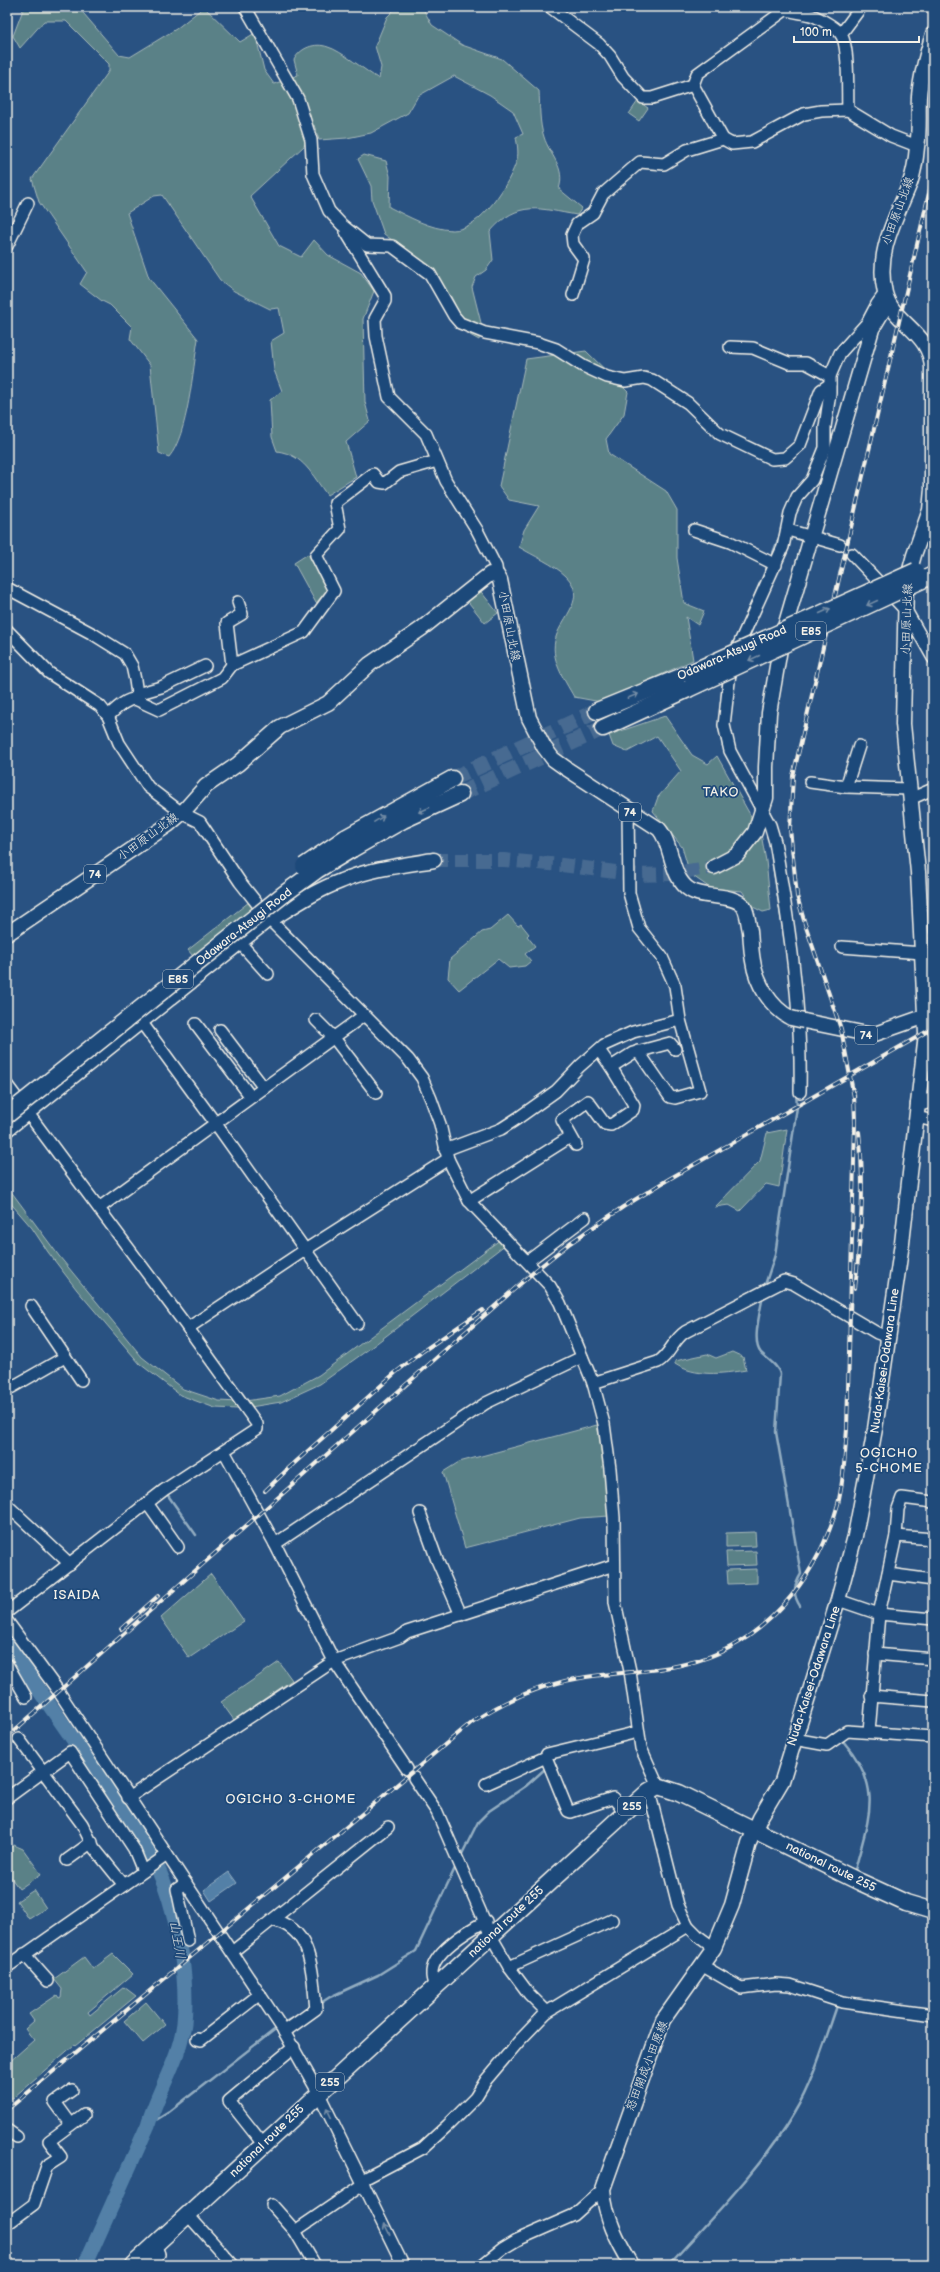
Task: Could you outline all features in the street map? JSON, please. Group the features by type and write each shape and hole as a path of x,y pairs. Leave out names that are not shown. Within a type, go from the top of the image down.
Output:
{"highway":[{"name":"Odawara-Atsugi Road","path":"603,728 688,681 933,564"},
{"name":"Odawara-Atsugi Road","path":"597,711 688,681 933,575"},
{"name":"Odawara-Atsugi Road","path":"7,1102 277,886 349,844 452,779"},
{"name":"Odawara-Atsugi Road","path":"7,1115 349,844 460,794"},
{"name":"national route 255","path":"133,2265 318,2092 435,1988 488,1929 653,1788 678,1793 860,1882 906,1903 933,1911"}],"main road":[{"name":"小田原山北線","path":"918,1111 925,1050 926,1016 918,872 903,724 907,612 906,584 914,555 930,510 932,488 932,358 926,344 899,317 885,293 882,264 885,243 911,181 918,146 919,94 933,34"},
{"path":"714,867 737,855 755,832 766,798 769,713 782,637 872,329 884,309"},
{"name":"小田原山北線","path":"7,934 168,824 182,813 206,786 238,764 280,727 328,703 375,660 421,629 490,574 497,576 500,580 521,686 529,718 536,733 553,759 665,835 679,878 686,888 701,894 735,900 744,906 748,920 755,970 772,1003 778,1010 797,1019 872,1035 926,1016"},
{"path":"270,920 308,896 342,880 390,868 434,860"},
{"path":"918,1111 933,1100"},
{"name":"Nuda-Kaisei-Odawara Line","path":"754,1830 782,1781 838,1600 856,1536 875,1429 918,1111"},
{"name":"怒田開成小田原線","path":"603,2189 663,2020 703,1966 714,1948 732,1905 754,1830"},
{"path":"603,2189 604,2199 617,2240 632,2265"}],"street":[{"path":"245,7 298,99 311,140 313,174 329,211 342,225 366,245 392,246 430,274 454,316 460,323 485,333 538,343 556,350 583,366 607,377 625,381 644,378 652,380 688,403 720,434 772,459 785,458 800,445 821,390 830,380"},
{"path":"550,7 599,44 610,56 623,77 643,98 652,98 693,84 697,74 783,8 814,16 841,34 846,51 848,110"},
{"path":"841,34 861,7"},
{"path":"693,84 723,139 732,144 752,142 804,114 821,111 848,110 891,136 918,146"},
{"path":"573,295 584,259 573,244 572,235 577,224 593,213 603,194 640,162 664,164 686,150 723,139"},
{"path":"7,246 28,202"},
{"path":"342,225 385,296 385,301 375,319 376,336 389,397 426,434 446,481 477,530 496,567 497,576"},
{"path":"800,1092 801,1050 796,985 775,842 770,826 733,758 724,725 732,666 746,619 771,562 788,530 790,513 794,504 801,492 812,480 825,448 825,427 830,380 840,353 867,323 876,304 885,293"},
{"path":"730,347 753,348 789,362 806,363 830,380"},
{"path":"136,696 159,710 222,678 232,665 304,632 334,591 316,555 340,529 335,503 373,474 379,482 385,483 399,472 437,461"},
{"path":"694,530 730,542 771,562"},
{"path":"788,530 840,545"},
{"path":"852,554 907,612 931,651"},
{"path":"7,588 93,634 126,654 132,666 136,696"},
{"path":"232,665 227,623 242,614 238,602"},
{"path":"7,630 49,673 100,706 108,716 118,743 148,787 182,813 200,822 240,882 270,920 363,1016 408,1059 422,1078 440,1124 447,1154 469,1201 490,1225 543,1277 557,1298 593,1383 604,1424 610,1469 614,1602 630,1671 641,1748 653,1788 678,1905 688,1926 699,1937 714,1948"},
{"path":"108,716 136,696 181,681 200,672"},
{"path":"846,787 859,746"},
{"path":"810,782 910,794 933,789"},
{"path":"628,810 629,893 639,928 662,956 675,986 680,1020 700,1091 675,1098 670,1097 638,1051"},
{"path":"7,1131 270,920"},
{"path":"240,943 268,974"},
{"path":"842,947 922,953"},
{"path":"99,1208 363,1016"},
{"path":"316,1020 334,1038 376,1093"},
{"path":"188,1328 447,1154 501,1129 518,1118 556,1091 580,1066 604,1045 633,1032 680,1020"},
{"path":"142,1023 216,1124 356,1323"},
{"path":"196,1024 251,1097"},
{"path":"220,1030 264,1088"},
{"path":"611,1067 638,1051 670,1043 675,1049"},
{"path":"469,1201 573,1141 562,1120 588,1101 605,1124 611,1125 633,1110 634,1105 599,1050"},
{"path":"7,1084 188,1328 257,1424 257,1429 189,1472 7,1612"},
{"path":"918,1111 933,1121"},
{"path":"528,1261 585,1218"},
{"path":"593,1383 658,1362 663,1359 676,1340 685,1332 782,1282 791,1282 877,1334 888,1337"},
{"path":"31,1306 80,1380"},
{"path":"7,1390 65,1357"},
{"path":"275,1544 486,1403 582,1357"},
{"path":"224,1451 275,1544 334,1660 436,1812 488,1929 509,1967 529,1994 547,2012"},
{"path":"869,1732 879,1614 896,1536 898,1509 902,1498 933,1502"},
{"path":"147,1503 178,1547"},
{"path":"7,1505 70,1564"},
{"path":"420,1513 437,1560 461,1615"},
{"path":"896,1536 933,1539"},
{"path":"128,1798 334,1660 400,1637 407,1632 614,1565"},
{"path":"888,1574 933,1580"},
{"path":"838,1600 879,1614 933,1619"},
{"path":"7,1621 58,1692 294,2047 363,2182 402,2265"},
{"path":"875,1654 933,1659"},
{"path":"9,1670 26,1697"},
{"path":"871,1696 933,1701"},
{"path":"794,1739 827,1745 848,1731 933,1737"},
{"path":"486,1784 546,1757 547,1754 638,1732"},
{"path":"19,1739 44,1770 82,1824 92,1842 124,1885"},
{"path":"7,1798 70,1752 134,1849 144,1870"},
{"path":"546,1757 568,1811 571,1812 613,1798 625,1812"},
{"path":"232,1952 388,1827"},
{"path":"67,1860 92,1842"},
{"path":"7,1967 167,1855"},
{"path":"186,1883 177,1889 188,1941"},
{"path":"272,1920 290,1925 302,1941 310,1959 316,2004 281,2026"},
{"path":"509,1967 612,1920"},
{"path":"295,2231 363,2182 423,2148 475,2098 486,2080 520,2040 547,2012 688,1926"},
{"path":"435,1988 431,1974 438,1957 450,1944 468,1930 488,1929"},
{"path":"24,1954 48,1981"},
{"path":"703,1966 741,1988 776,1984 790,1985 842,2002 933,2015"},
{"path":"198,2039 201,2040 260,1994"},
{"path":"263,2144 229,2101 294,2047"},
{"path":"71,2124 55,2102 72,2090"},
{"path":"7,2224 34,2204 47,2166 61,2157 50,2141 84,2115"},
{"path":"7,2130 17,2137"},
{"path":"482,2265 517,2240 574,2215 603,2189"},
{"path":"272,2205 295,2231 315,2265"},
{"path":"188,2215 233,2265"},
{"path":"151,2265 159,2254 155,2244"}],"green space":[{"path":"24,7 78,7 119,55 130,57 176,29 204,7 240,42 255,33 264,70 274,84 298,75 294,60 304,49 318,45 328,47 339,52 379,79 381,67 375,46 387,17 397,7 422,7 432,25 462,45 502,59 539,91 542,132 559,168 561,181 559,189 582,208 577,215 541,209 520,211 510,215 500,222 490,232 493,260 486,270 476,277 472,287 481,323 479,340 470,335 450,295 417,259 384,234 372,200 371,186 358,159 364,155 386,161 390,176 389,207 420,222 436,227 452,230 463,228 473,223 483,214 493,204 501,192 514,169 518,157 516,137 523,134 513,111 490,95 454,76 418,96 408,113 371,133 347,138 319,140 314,125 304,146 250,196 279,246 301,257 314,240 328,255 361,273 374,291 363,319 365,402 370,421 346,442 356,477 327,495 312,473 301,461 286,453 277,451 272,437 270,400 282,391 274,370 271,341 284,333 279,308 270,309 234,291 220,280 162,195 154,196 127,213 149,278 198,339 192,383 185,418 181,433 169,457 159,453 150,365 130,339 132,327 110,305 102,301 80,284 87,272 39,202 32,179 109,71 109,64 66,21 44,21 20,48 13,36"},
{"path":"638,101 648,108 639,121 629,114"},
{"path":"586,351 628,392 624,414 606,439 609,454 666,491 677,510 677,558 684,603 704,611 698,625 686,617 693,660 601,702 574,697 562,676 554,653 556,637 572,607 574,600 575,592 572,584 566,576 556,568 519,547 524,530 539,506 509,500 499,486 526,359"},
{"path":"308,554 328,589 316,603 294,563"},
{"path":"478,588 498,613 485,623 465,598"},
{"path":"665,716 692,755 708,764 717,756 761,834 766,861 771,910 763,912 753,907 742,891 710,888 690,874 682,847 653,811 658,797 681,771 657,736 627,752 613,746 609,735"},
{"path":"249,902 261,917 201,966 188,950"},
{"path":"508,915 518,926 521,924 529,934 527,936 535,946 525,954 531,961 525,966 509,968 498,959 459,990 448,978 450,959 482,932 490,930"},
{"path":"787,1129 779,1187 766,1184 740,1211 729,1205 715,1207 760,1161 767,1133"},
{"path":"7,1186 59,1256 142,1357 183,1389 219,1401 238,1402 280,1396 319,1375 501,1239 506,1244 369,1349 320,1384 281,1402 238,1409 215,1408 180,1395 140,1364 77,1290 32,1228 7,1199"},
{"path":"732,1352 743,1357 746,1370 728,1373 700,1373 675,1364 675,1361 707,1354 716,1358"},
{"path":"597,1425 606,1472 609,1516 580,1518 465,1548 443,1472 459,1462"},
{"path":"755,1532 756,1546 726,1547 726,1533"},
{"path":"756,1551 757,1565 727,1566 726,1552"},
{"path":"757,1569 757,1583 728,1584 727,1570"},
{"path":"211,1574 244,1621 189,1658 161,1618"},
{"path":"279,1662 292,1680 234,1720 221,1702"},
{"path":"14,1845 23,1849 41,1874 19,1889 7,1872 7,1850"},
{"path":"34,1890 46,1908 29,1919 17,1901"},
{"path":"113,1954 133,1974 88,2012 90,2015 124,1987 136,1996 75,2046 74,2045 7,2103 7,2064 34,2040 25,2029 34,2021 29,2014 57,1995 59,1998 61,1997 62,1989 54,1979 84,1957 93,1969"},
{"path":"146,2002 165,2025 143,2043 124,2021"}],"water":[{"path":"229,1872 237,1883 211,1901 204,1890"}],"waterway":[{"path":"771,558 780,535"},
{"path":"734,643 768,565"},
{"path":"723,680 719,727 723,746"},
{"path":"726,755 757,812"},
{"path":"772,858 786,948"},
{"path":"764,1288 775,1255 797,1107 796,1092"},
{"path":"763,1295 757,1341 758,1348 761,1353 775,1365 780,1374 776,1432 801,1574 795,1586 795,1594 797,1602 800,1606"},
{"path":"167,1494 196,1535"},
{"name":"山王川","path":"7,1644 126,1816 151,1855 164,1883 169,1899 181,1952 185,1989 182,2036 148,2125 85,2265"},
{"path":"843,1741 856,1758 864,1773 869,1788 870,1803 868,1818 855,1870"},
{"path":"461,1856 478,1822 489,1811 526,1786 546,1768"},
{"path":"319,2004 330,1997 378,1975 416,1951 456,1866"},
{"path":"669,2265 735,2192 767,2154 781,2134 807,2088 837,2006"},
{"path":"282,2024 297,2016"},
{"path":"148,2125 169,2112 278,2027"}],"tunnel":[{"path":"452,779 597,711"},
{"path":"460,794 603,728"},
{"path":"434,860 504,860 562,865 638,875 669,874 714,867"}],"railway":[{"path":"854,1097 841,1029 797,896 790,829 793,776 933,176"},
{"path":"7,1737 536,1270 570,1243 623,1207 669,1179 933,1028"},
{"path":"7,2110 472,1722 513,1699 556,1683 586,1677 673,1667 713,1655 739,1642 763,1625 783,1605 801,1583 829,1532 838,1504 842,1485 847,1429 855,1123 854,1092"},
{"path":"855,1288 862,1210 862,1171 859,1132"},
{"path":"265,1491 395,1373 423,1351 483,1310"},
{"path":"121,1629 158,1596"}],"district":[{"name":"TAKO","path":"721,792"},
{"name":"OGICHO 5-CHOME","path":"889,1460"},
{"name":"ISAIDA","path":"77,1595"},
{"name":"OGICHO 3-CHOME","path":"291,1799"}]}
